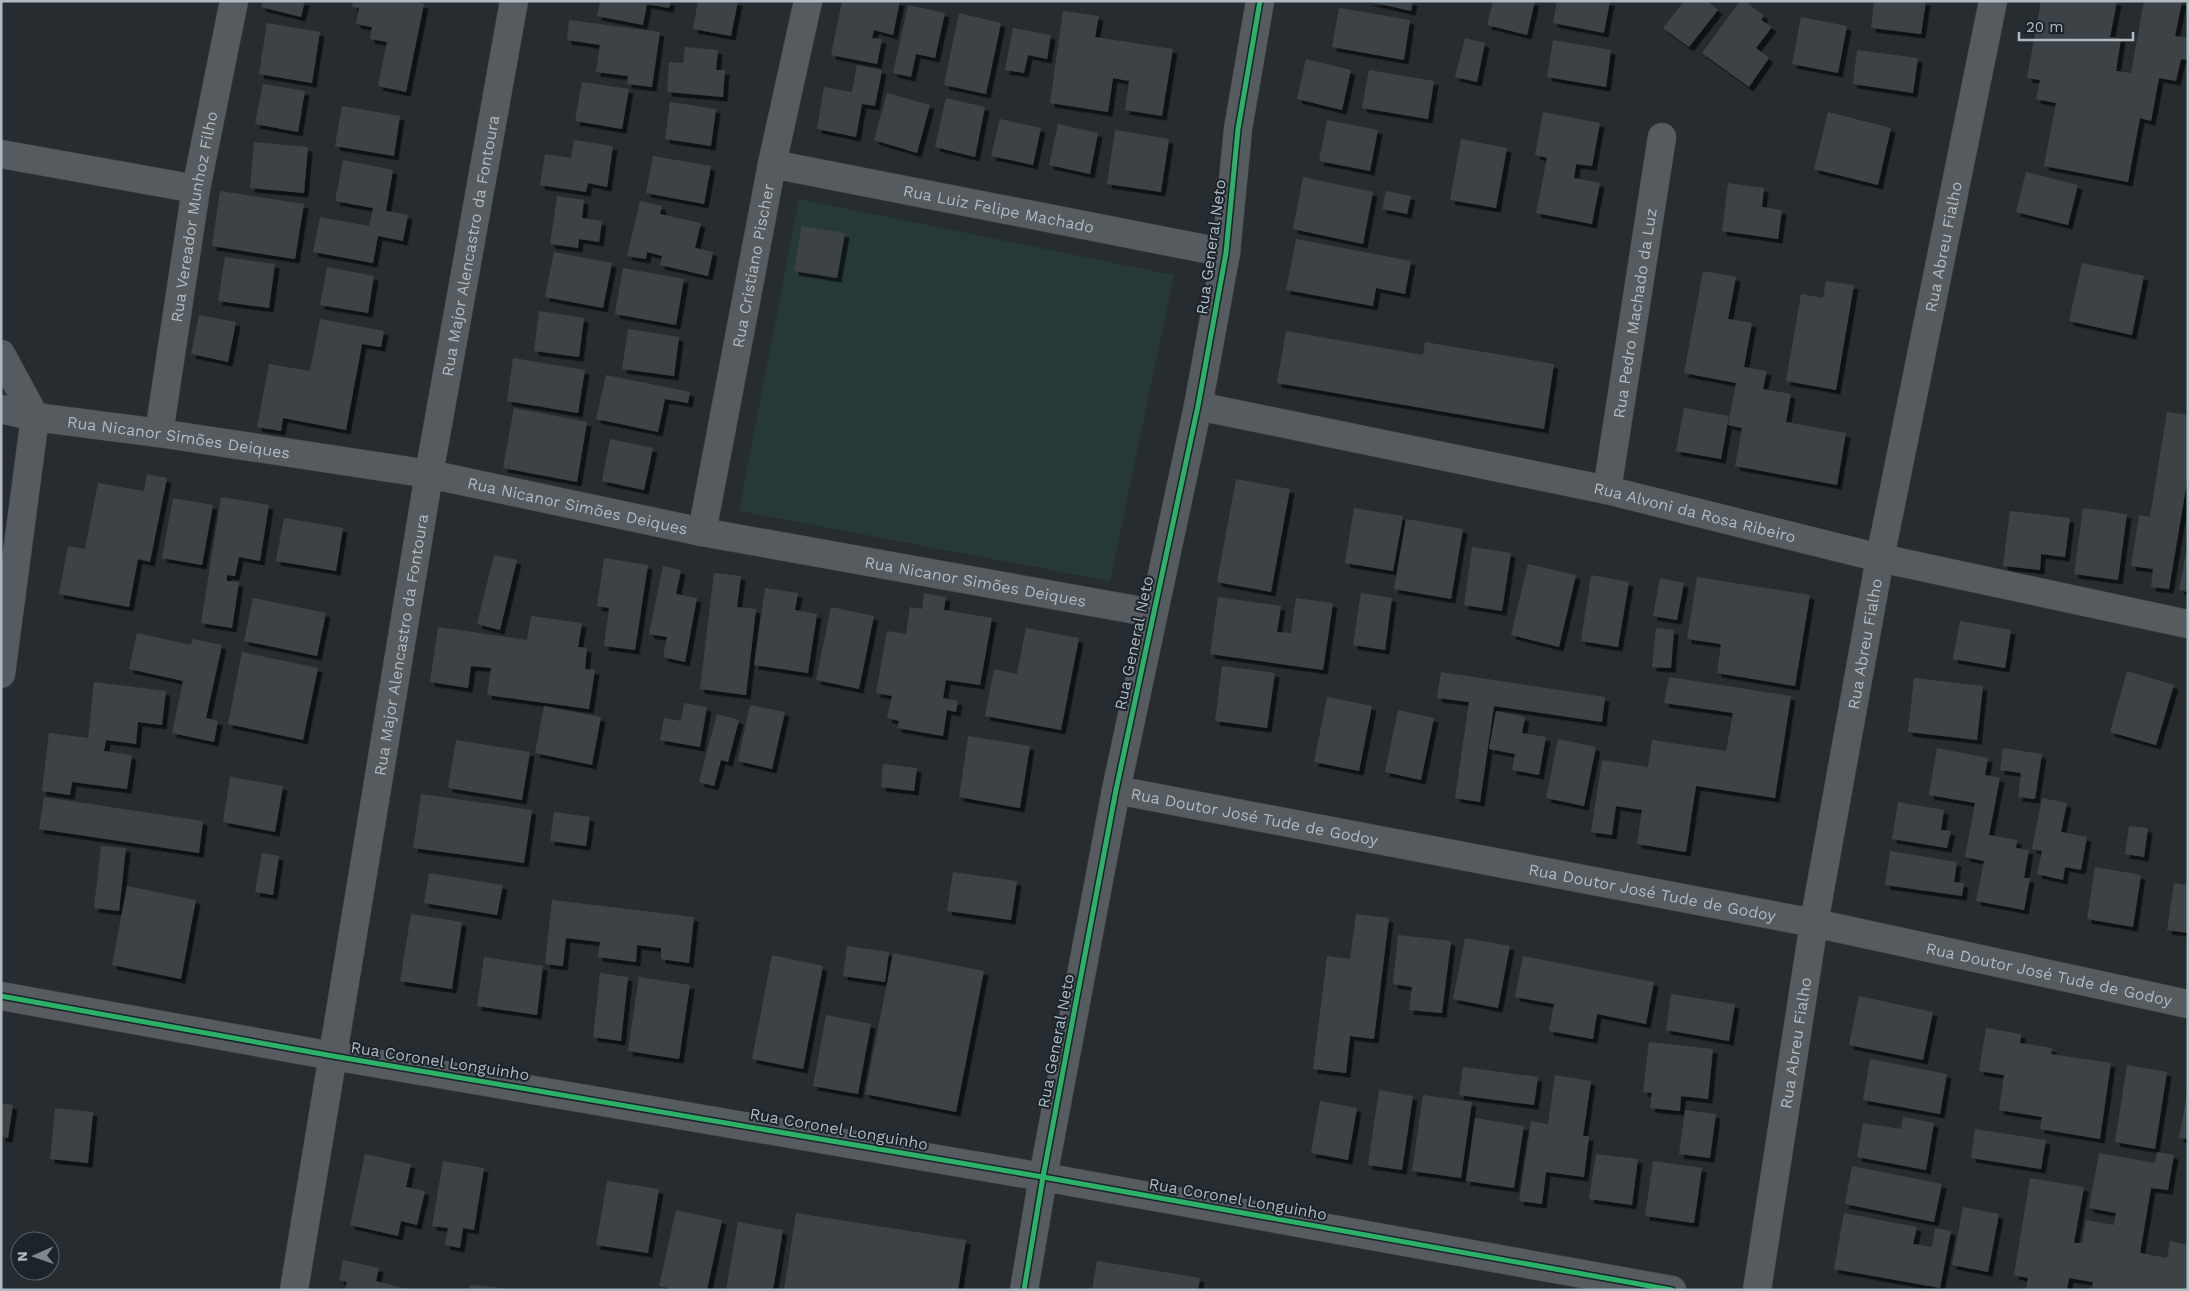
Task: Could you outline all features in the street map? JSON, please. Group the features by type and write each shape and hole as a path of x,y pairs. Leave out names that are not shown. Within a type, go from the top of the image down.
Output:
{"street":[{"name":"Rua Vereador Munhoz Filho","path":"159,433 196,189 234,1"},
{"name":"Rua Major Alencastro da Fontoura","path":"294,1290 429,474 514,1"},
{"name":"Rua Cristiano Pischer","path":"702,532 772,164 808,1"},
{"name":"Rua General Neto","path":"1024,1290 1043,1177 1116,790 1198,406 1226,253 1238,129 1260,1"},
{"name":"Rua Abreu Fialho","path":"1757,1290 1814,923 1880,558 1993,1"},
{"name":"Rua Pedro Machado da Luz","path":"1607,490 1662,137"},
{"path":"1,154 196,189"},
{"name":"Rua Luiz Felipe Machado","path":"772,164 1226,253"},
{"path":"1,354 35,417 1,674"},
{"name":"Rua Alvoni da Rosa Ribeiro","path":"1198,406 1607,490 1880,558 2188,624"},
{"name":"Rua Nicanor Simões Deiques","path":"1,409 35,417 159,433 429,474 702,532 1153,613"},
{"name":"Rua Doutor José Tude de Godoy","path":"1116,790 1814,923 2188,1004"},
{"name":"Rua Coronel Longuinho","path":"1,996 333,1056 1043,1177 1672,1290"}],"shaded area":[{"path":"799,199 1174,275 1110,581 739,511"}],"building":[{"path":"263,1 305,1 301,17 261,7"},
{"path":"353,1 410,1 424,4 406,92 378,86 387,42 370,39 372,27 356,24 359,8 352,7"},
{"path":"600,1 671,1 669,8 647,4 643,25 597,16"},
{"path":"698,1 738,1 731,36 693,29"},
{"path":"842,1 900,1 893,35 874,30 872,38 882,39 877,64 831,55"},
{"path":"1367,1 1413,1 1411,11"},
{"path":"1493,1 1535,1 1527,35 1487,25"},
{"path":"1557,1 1610,1 1604,33 1553,23"},
{"path":"1684,1 1707,1 1718,10 1689,47 1663,28"},
{"path":"1740,1 1745,1 1764,16 1761,20 1772,27 1756,48 1769,58 1749,87 1702,53"},
{"path":"1874,1 1926,1 1921,34 1871,28"},
{"path":"2041,1 2117,1 2110,37 2121,38 2116,71 2131,73 2144,1 2182,1 2175,36 2188,38 2188,60 2181,59 2176,81 2159,78 2151,121 2140,118 2128,182 2044,166 2056,103 2036,99 2040,80 2027,78"},
{"path":"908,5 945,13 935,58 916,54 911,77 893,73"},
{"path":"1339,8 1410,20 1404,60 1332,47"},
{"path":"1063,11 1099,16 1095,37 1173,49 1162,116 1125,110 1129,81 1113,78 1108,112 1050,103"},
{"path":"959,13 1001,23 986,94 944,85"},
{"path":"1801,17 1847,26 1838,73 1792,64"},
{"path":"569,20 660,32 652,87 627,84 628,76 596,72 600,45 567,40"},
{"path":"267,23 320,32 312,83 259,74"},
{"path":"1013,28 1051,35 1047,59 1028,55 1024,73 1005,70"},
{"path":"1465,38 1485,43 1477,82 1455,77"},
{"path":"1553,40 1611,50 1606,87 1547,77"},
{"path":"685,47 718,50 716,70 725,70 723,97 667,92 669,62 683,63"},
{"path":"1857,50 1918,58 1913,93 1853,84"},
{"path":"1306,59 1351,70 1342,110 1297,99"},
{"path":"857,65 882,70 875,106 862,104 856,137 817,129 824,87 852,92"},
{"path":"1369,70 1434,81 1428,119 1362,108"},
{"path":"582,82 629,89 622,129 575,121"},
{"path":"263,84 305,91 298,132 255,124"},
{"path":"887,93 930,105 917,153 874,140"},
{"path":"946,98 985,107 975,157 935,147"},
{"path":"670,102 716,109 711,146 665,139"},
{"path":"342,106 400,116 394,156 335,146"},
{"path":"1543,112 1600,123 1592,166 1576,164 1574,178 1600,183 1592,224 1536,213 1547,158 1535,155"},
{"path":"1828,112 1891,128 1878,185 1814,169"},
{"path":"1000,119 1041,128 1033,165 991,156"},
{"path":"1327,120 1378,130 1370,171 1319,161"},
{"path":"1058,124 1098,133 1090,174 1049,165"},
{"path":"1115,130 1169,139 1161,192 1107,184"},
{"path":"1461,139 1507,148 1496,208 1450,200"},
{"path":"574,140 613,146 607,187 588,183 586,192 540,185 545,154 571,158"},
{"path":"254,142 308,147 304,193 250,188"},
{"path":"653,156 711,166 704,204 646,193"},
{"path":"343,160 393,170 386,211 408,215 403,241 378,236 373,263 313,252 320,217 369,226 373,208 335,201"},
{"path":"2026,172 2078,185 2068,225 2016,212"},
{"path":"1303,177 1373,192 1363,244 1293,229"},
{"path":"1728,183 1764,188 1762,207 1782,210 1778,239 1722,231"},
{"path":"220,191 304,204 295,259 212,246"},
{"path":"1386,191 1411,196 1407,214 1382,209"},
{"path":"557,196 584,200 582,218 602,221 599,242 579,239 578,248 550,244"},
{"path":"640,201 662,206 660,214 701,223 695,248 713,252 708,276 660,265 662,256 647,252 646,259 627,256"},
{"path":"802,226 845,233 837,278 794,271"},
{"path":"1296,239 1411,261 1405,294 1376,288 1373,306 1286,290"},
{"path":"554,252 612,263 603,308 545,297"},
{"path":"225,257 275,264 269,308 218,301"},
{"path":"2082,263 2144,276 2132,335 2069,321"},
{"path":"327,267 374,276 368,313 320,305"},
{"path":"623,268 684,279 676,325 615,314"},
{"path":"1703,271 1736,277 1728,319 1752,323 1744,367 1767,371 1763,389 1791,394 1786,422 1846,433 1837,485 1735,466 1742,428 1728,425 1736,383 1684,373"},
{"path":"1826,281 1854,285 1836,390 1786,381 1801,294 1823,298"},
{"path":"539,311 584,318 579,357 534,351"},
{"path":"199,315 236,322 228,362 191,354"},
{"path":"320,319 384,331 381,347 362,344 346,430 283,418 281,431 257,427 269,364 310,371"},
{"path":"628,329 679,337 674,376 622,369"},
{"path":"1286,331 1423,355 1425,342 1554,364 1544,429 1277,383"},
{"path":"513,358 585,370 578,413 507,401"},
{"path":"606,375 690,392 688,403 665,399 658,432 596,419"},
{"path":"514,408 587,422 577,482 503,468"},
{"path":"1684,408 1729,416 1721,459 1676,451"},
{"path":"2167,412 2188,415 2188,476 2169,589 2151,587 2153,569 2131,566 2139,515 2150,517"},
{"path":"610,439 653,448 644,490 602,481"},
{"path":"147,474 167,478 150,562 138,559 129,607 59,594 68,546 85,549 98,483 144,491"},
{"path":"1236,479 1290,489 1271,592 1217,582"},
{"path":"221,497 269,505 260,561 239,557 235,576 227,575 227,581 239,582 232,628 201,623"},
{"path":"173,498 213,505 202,565 162,558"},
{"path":"1354,508 1403,516 1393,571 1345,563"},
{"path":"2083,508 2127,514 2118,580 2074,574"},
{"path":"2010,511 2070,518 2065,557 2041,554 2040,570 2003,566"},
{"path":"284,518 343,528 336,571 276,561"},
{"path":"1406,519 1463,529 1451,599 1394,589"},
{"path":"1472,547 1511,553 1502,611 1464,605"},
{"path":"2188,547 2188,592 2179,590"},
{"path":"494,555 517,560 500,630 477,624"},
{"path":"604,558 648,565 635,650 604,646 609,608 597,606"},
{"path":"1528,564 1576,575 1559,647 1511,635"},
{"path":"663,566 681,570 676,594 697,598 685,662 663,657 667,637 649,634"},
{"path":"714,573 741,576 737,607 756,609 746,695 700,689"},
{"path":"1591,575 1629,582 1618,647 1581,641"},
{"path":"1697,577 1810,595 1795,686 1717,673 1721,644 1687,639"},
{"path":"1660,578 1684,583 1677,620 1653,616"},
{"path":"765,588 798,593 795,610 817,614 808,673 754,665"},
{"path":"924,593 946,597 944,610 992,618 980,685 946,680 943,698 958,701 956,712 947,710 943,736 897,728 899,721 887,718 892,696 876,693 887,631 906,634 910,607 922,609"},
{"path":"1361,593 1392,598 1385,650 1353,645"},
{"path":"1218,597 1281,606 1277,632 1291,633 1296,598 1333,603 1323,670 1210,654"},
{"path":"253,598 326,613 317,656 244,641"},
{"path":"831,607 874,616 859,689 816,680"},
{"path":"531,616 582,623 578,647 587,648 585,669 595,670 589,709 487,695 491,668 471,666 468,688 430,682 438,627 527,640"},
{"path":"1960,621 2011,630 2005,668 1953,659"},
{"path":"1026,628 1079,638 1061,730 985,716 994,669 1017,674"},
{"path":"1656,628 1674,630 1671,668 1652,667"},
{"path":"137,633 191,645 192,639 222,645 206,718 218,721 214,742 172,733 183,681 129,669"},
{"path":"242,652 318,668 303,740 228,724"},
{"path":"1222,666 1275,673 1267,728 1215,721"},
{"path":"2127,671 2174,685 2156,745 2110,732"},
{"path":"1441,672 1605,697 1602,722 1494,706 1480,802 1455,798 1469,702 1437,698"},
{"path":"1669,677 1791,696 1775,798 1696,786 1686,852 1637,844 1642,810 1616,806 1612,835 1591,832 1602,760 1648,767 1652,740 1726,751 1733,713 1664,703"},
{"path":"1914,678 1983,686 1977,740 1908,732"},
{"path":"94,682 166,691 162,725 138,722 136,744 106,740 104,751 132,755 127,789 72,782 70,795 42,791 49,733 88,738"},
{"path":"1327,697 1372,706 1359,771 1314,762"},
{"path":"684,703 707,707 700,747 660,740 664,718 681,721"},
{"path":"750,705 785,712 772,769 738,761"},
{"path":"544,706 601,717 592,765 535,753"},
{"path":"1398,710 1434,718 1421,780 1385,772"},
{"path":"1496,711 1525,717 1522,733 1546,737 1539,775 1512,770 1515,754 1489,749"},
{"path":"717,714 739,720 728,762 721,760 714,786 699,782"},
{"path":"968,736 1030,746 1020,808 959,797"},
{"path":"1558,739 1596,747 1584,806 1546,798"},
{"path":"456,740 530,752 522,800 448,788"},
{"path":"1937,748 1988,758 1985,775 2000,778 1989,835 2017,840 2016,848 2029,850 2024,878 2030,878 2024,910 1976,901 1984,861 1965,857 1975,803 1929,795"},
{"path":"2003,748 2042,754 2035,799 2018,797 2021,773 2000,770"},
{"path":"883,764 917,768 914,791 881,787"},
{"path":"230,777 283,786 275,832 223,822"},
{"path":"421,794 532,810 524,863 413,848"},
{"path":"44,797 203,821 199,853 39,829"},
{"path":"2042,798 2067,803 2061,832 2087,837 2081,870 2065,867 2063,880 2037,874 2042,851 2032,849"},
{"path":"1898,802 1944,810 1941,830 1951,831 1947,848 1892,839"},
{"path":"554,812 590,817 586,846 550,841"},
{"path":"2129,826 2148,828 2144,857 2125,854"},
{"path":"101,846 126,848 119,911 94,908"},
{"path":"1890,851 1957,862 1954,882 1964,883 1962,896 1885,885"},
{"path":"262,853 279,856 273,895 255,892"},
{"path":"2095,867 2141,875 2133,927 2087,919"},
{"path":"953,872 1017,881 1011,920 947,911"},
{"path":"429,873 503,885 497,915 424,903"},
{"path":"2174,883 2188,885 2188,933 2167,930"},
{"path":"127,886 196,900 181,979 112,965"},
{"path":"552,900 694,917 689,963 661,959 661,948 637,945 636,962 598,957 600,942 566,938 563,966 545,964"},
{"path":"411,914 462,922 452,989 400,981"},
{"path":"1356,914 1389,918 1374,1039 1350,1036 1346,1073 1313,1069 1327,956 1350,959"},
{"path":"1398,935 1451,941 1442,1013 1409,1010 1412,987 1393,984"},
{"path":"1465,938 1510,946 1498,1008 1453,999"},
{"path":"847,946 889,952 885,982 843,976"},
{"path":"893,953 984,971 956,1112 865,1094"},
{"path":"772,955 823,966 803,1069 752,1059"},
{"path":"1523,956 1654,982 1646,1024 1597,1014 1593,1039 1549,1031 1554,1004 1515,997"},
{"path":"484,957 543,966 537,1015 477,1006"},
{"path":"600,973 628,977 621,1041 593,1037"},
{"path":"639,977 690,985 679,1059 628,1051"},
{"path":"1671,994 1735,1004 1729,1041 1666,1030"},
{"path":"1859,996 1933,1012 1923,1060 1849,1045"},
{"path":"826,1015 871,1024 858,1094 813,1086"},
{"path":"1986,1028 2021,1034 2020,1043 2052,1048 2051,1054 2111,1063 2100,1139 2040,1129 2042,1117 1999,1110 2004,1075 1979,1071"},
{"path":"1649,1042 1713,1049 1708,1099 1681,1096 1680,1111 1650,1108 1652,1093 1643,1092"},
{"path":"1870,1059 1947,1074 1940,1114 1863,1100"},
{"path":"2127,1065 2167,1072 2155,1149 2115,1142"},
{"path":"1463,1067 1538,1077 1534,1105 1459,1095"},
{"path":"1555,1075 1591,1081 1583,1136 1589,1136 1584,1177 1546,1172 1542,1204 1519,1201 1531,1121 1548,1124"},
{"path":"1379,1090 1413,1096 1402,1170 1368,1165"},
{"path":"2188,1094 2188,1139 2179,1138"},
{"path":"1423,1095 1472,1102 1461,1178 1412,1171"},
{"path":"1320,1101 1357,1108 1348,1160 1311,1153"},
{"path":"1,1103 13,1105 8,1138 1,1137"},
{"path":"55,1108 93,1112 88,1163 50,1159"},
{"path":"1685,1110 1716,1114 1710,1158 1679,1154"},
{"path":"1903,1117 1934,1123 1926,1170 1857,1157 1863,1123 1901,1129"},
{"path":"1475,1118 1524,1126 1514,1188 1466,1181"},
{"path":"1975,1129 2046,1140 2041,1169 1971,1158"},
{"path":"2157,1152 2174,1155 2168,1190 2151,1188 2140,1253 2167,1258 2170,1241 2188,1245 2188,1290 2096,1290 2092,1289 2093,1282 2069,1278 2067,1290 2026,1290 2028,1278 2014,1275 2030,1178 2084,1187 2074,1243 2082,1243 2086,1220 2114,1225 2116,1213 2089,1208 2099,1153 2155,1163"},
{"path":"365,1154 411,1164 406,1187 425,1191 417,1225 401,1221 398,1236 350,1225"},
{"path":"1596,1154 1638,1159 1632,1205 1589,1199"},
{"path":"443,1161 484,1168 474,1230 463,1228 460,1248 445,1245 448,1228 432,1226"},
{"path":"1653,1161 1702,1168 1694,1223 1645,1216"},
{"path":"1852,1166 1942,1184 1934,1222 1845,1204"},
{"path":"607,1181 659,1189 648,1253 596,1245"},
{"path":"1963,1207 1999,1214 1988,1272 1952,1265"},
{"path":"676,1210 722,1220 707,1290 676,1290 659,1286"},
{"path":"796,1213 966,1240 958,1290 784,1290"},
{"path":"1844,1213 1917,1227 1913,1244 1932,1247 1935,1228 1951,1231 1940,1288 1834,1269"},
{"path":"738,1222 783,1230 773,1290 726,1290"},
{"path":"343,1260 379,1268 376,1281 410,1290 345,1290 347,1282 339,1280"},
{"path":"1097,1261 1200,1278 1198,1290 1092,1290"},
{"path":"470,1285 502,1288 502,1290 470,1290"}],"cycle path":[{"path":"1024,1290 1043,1177 1116,790 1198,406 1226,253 1238,129 1260,1"},
{"path":"1,996 333,1056 1043,1177 1672,1290"}]}
